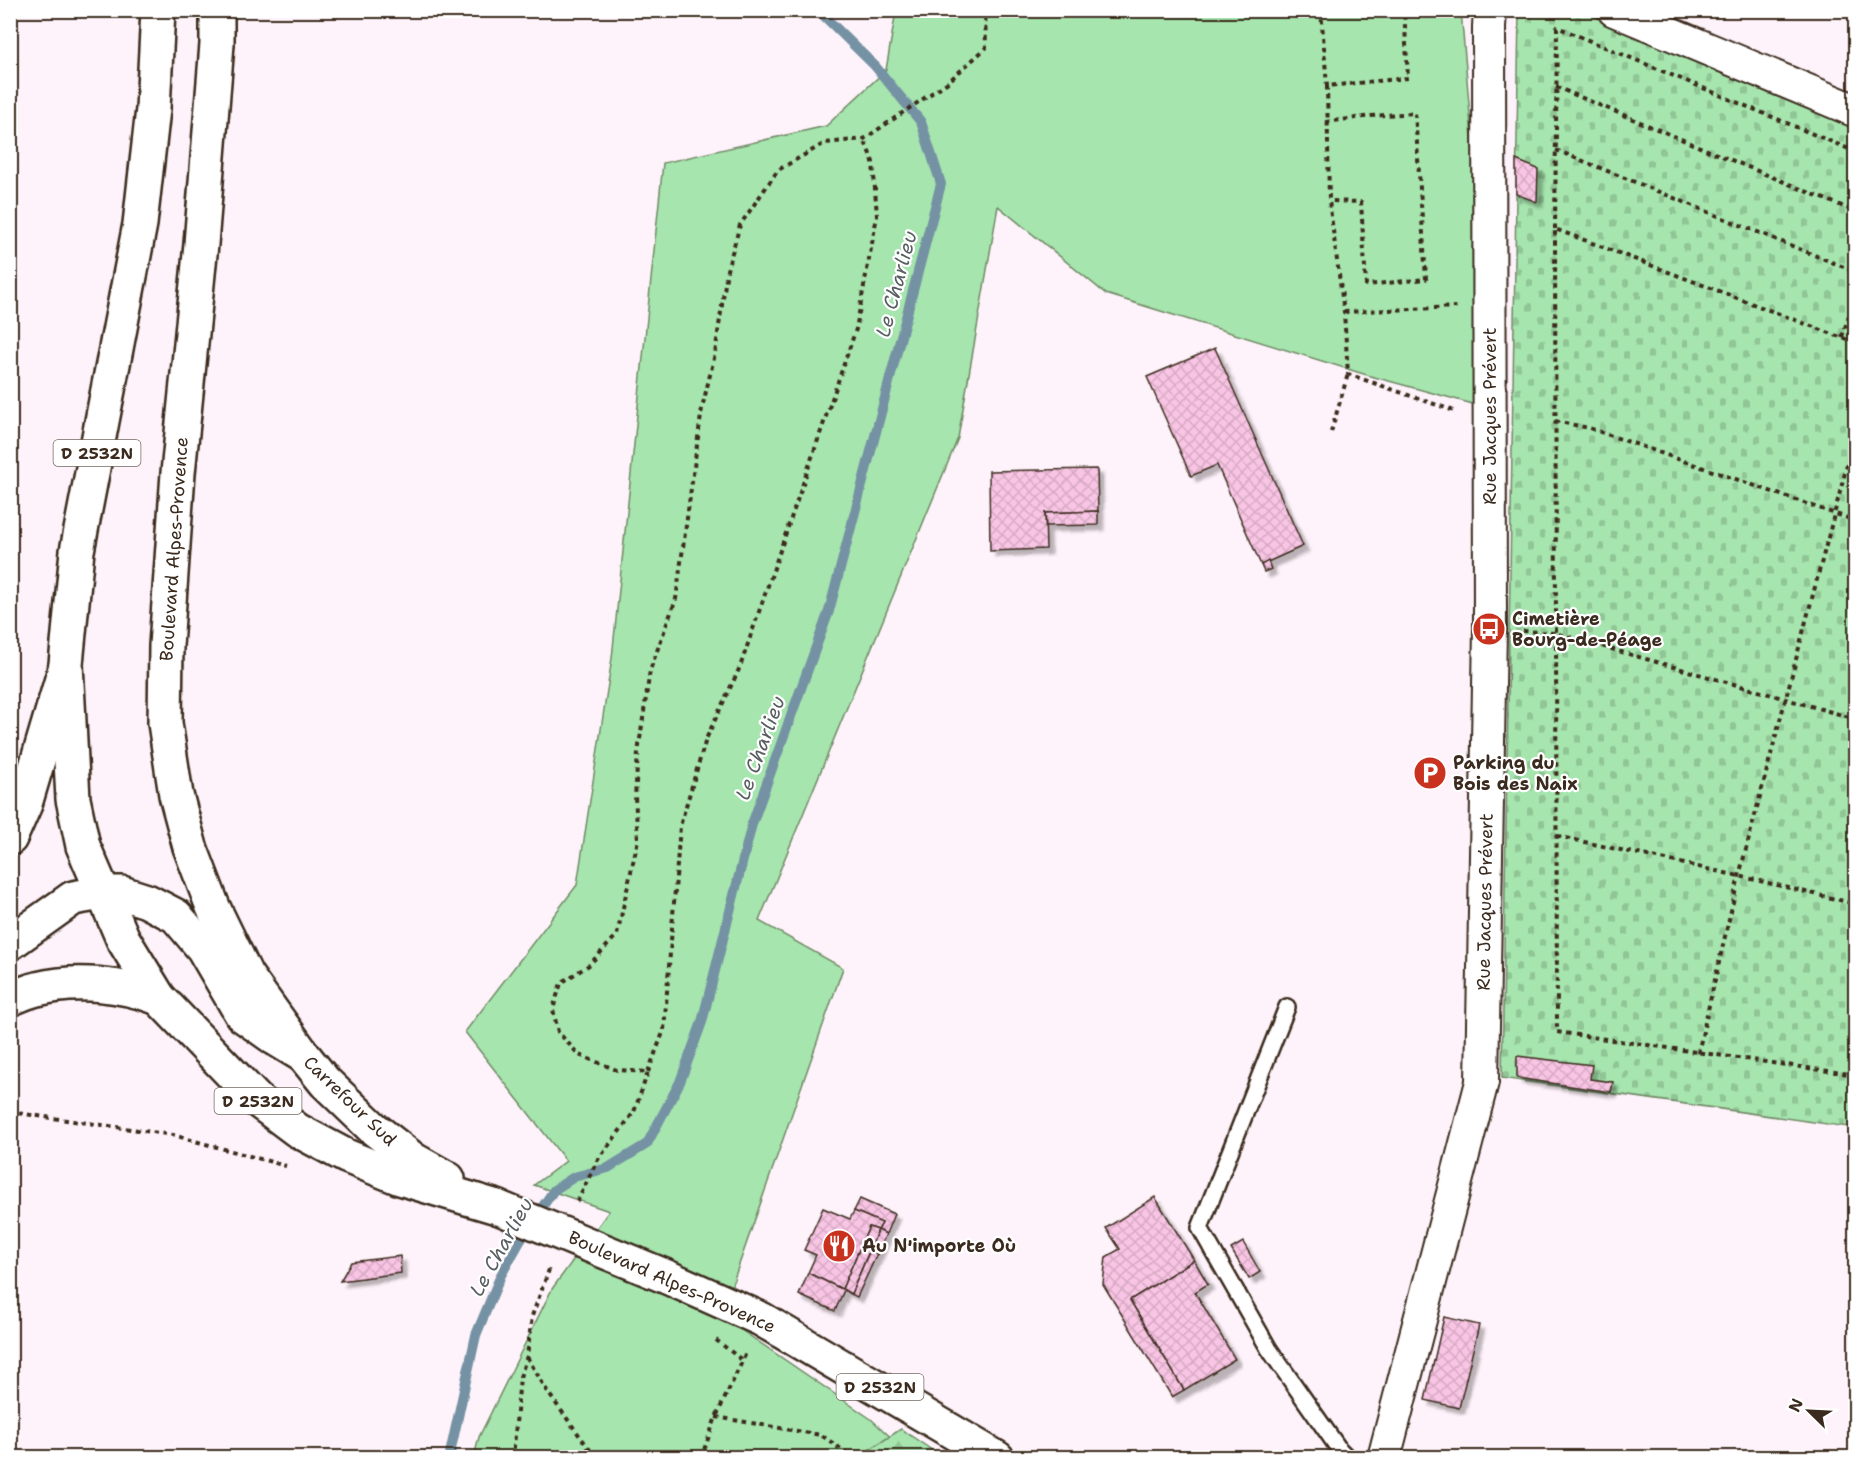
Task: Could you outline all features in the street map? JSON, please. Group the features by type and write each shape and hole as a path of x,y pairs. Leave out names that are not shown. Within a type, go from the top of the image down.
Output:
{"main road":[{"name":"D 2532N","path":"102,893 83,846 73,799 66,664 77,551 140,224 153,109 158,10"},
{"name":"Boulevard Alpes-Provence","path":"217,10 217,44 201,244 178,473 166,646 165,723 177,795 187,837 213,907 246,975 304,1056"},
{"path":"10,838 25,804 66,664"},
{"name":"Carrefour Sud","path":"102,893 123,939 159,998 257,1100 297,1130 346,1156 400,1178 497,1207"},
{"name":"Carrefour Sud","path":"10,943 73,898 102,893 122,893 147,901 176,916 203,948 242,1015 304,1056 325,1082 373,1128 405,1154 497,1207"},
{"path":"10,999 36,989 67,984 105,985 142,992 159,998"},
{"name":"Boulevard Alpes-Provence","path":"497,1207 668,1276 761,1318 997,1458"}],"street":[{"name":"Rue Jacques Prévert","path":"1384,1458 1482,1082 1490,629 1490,10"},
{"path":"1614,10 1856,111"}],"lane":[{"path":"1287,1007 1200,1228 1269,1349 1339,1449 1348,1458"}],"path":[{"path":"648,1072 617,1070 579,1055 558,1032 553,1009 561,983 589,965 617,935 638,840 635,797 638,753 650,670 676,598 702,408 715,354 727,270 740,225 778,171 825,143 864,139 948,82 986,48 985,10"},
{"path":"1321,10 1327,86 1329,201 1344,312 1348,374 1331,432"},
{"path":"1327,86 1408,78 1404,10"},
{"path":"1856,152 1557,27 1555,229 1557,1032 1856,1075"},
{"path":"1556,87 1856,212"},
{"path":"1326,122 1415,113 1426,279 1365,285 1361,202 1329,201"},
{"path":"575,1205 597,1161 634,1112 664,1030 680,826 706,739 740,667 856,329 877,216 873,162 864,139"},
{"path":"1556,150 1856,272"},
{"path":"1555,229 1856,343"},
{"path":"1842,338 1856,294"},
{"path":"1344,312 1489,305"},
{"path":"1348,374 1489,423"},
{"path":"1556,421 1589,428 1856,521"},
{"path":"1698,1053 1739,876 1856,431"},
{"path":"1555,633 1856,719"},
{"path":"1557,836 1856,904"},
{"path":"10,1112 173,1135 286,1166"},
{"path":"513,1458 520,1377 527,1356 532,1316 554,1257"},
{"path":"527,1356 549,1394 596,1458"},
{"path":"701,1458 716,1417 742,1360"},
{"path":"716,1417 821,1435 854,1458"}],"green space":[{"path":"896,11 1461,11 1472,138 1480,406 1367,375 1106,294 998,206 958,438 759,921 843,968 721,1316 871,1419 912,1457 474,1457 479,1437 552,1289 609,1211 534,1185 566,1161 465,1032 577,885 612,658 663,163 826,126 886,70"},
{"path":"1519,11 1582,11 1855,126 1855,1128 1502,1078"},
{"path":"901,1429 942,1457 858,1457"}],"building":[{"path":"1516,160 1538,169 1537,202 1516,194"},
{"path":"1215,348 1303,546 1261,565 1217,465 1191,476 1147,377"},
{"path":"1097,469 1098,511 1045,513 1046,549 990,551 989,471"},
{"path":"1098,511 1098,525 1046,526 1045,513"},
{"path":"1268,561 1271,569 1264,572 1261,565"},
{"path":"1517,1056 1592,1065 1590,1079 1613,1082 1611,1092 1517,1078"},
{"path":"1155,1197 1194,1260 1130,1300 1184,1390 1172,1397 1103,1284 1106,1257 1120,1249 1106,1228"},
{"path":"860,1199 894,1214 886,1234 878,1230 882,1223 854,1211"},
{"path":"823,1208 850,1219 854,1211 882,1223 878,1230 869,1227 842,1289 808,1273 816,1255 804,1250"},
{"path":"869,1227 878,1230 851,1294 842,1289"},
{"path":"878,1230 886,1234 877,1254 870,1250"},
{"path":"1243,1242 1260,1272 1249,1279 1231,1249"},
{"path":"870,1250 877,1254 857,1297 851,1294"},
{"path":"400,1256 401,1273 340,1281 351,1262"},
{"path":"1194,1260 1208,1284 1195,1292 1235,1359 1184,1390 1130,1300"},
{"path":"808,1273 844,1290 835,1311 799,1295"},
{"path":"1444,1317 1479,1325 1459,1408 1425,1400"}],"waterway":[{"name":"Le Charlieu","path":"449,1458 476,1335 501,1275 527,1229 554,1190 574,1177 608,1168 647,1144 680,1082 702,1022 752,824 829,611 941,184 921,122 875,66 825,17 821,10"}],"place":[{"name":"Cimetière Bourg-de-Péage","path":"1489,629"},
{"name":"Parking du Bois des Naix","path":"1430,773"},
{"name":"Au N'importe Où","path":"839,1246"}]}
